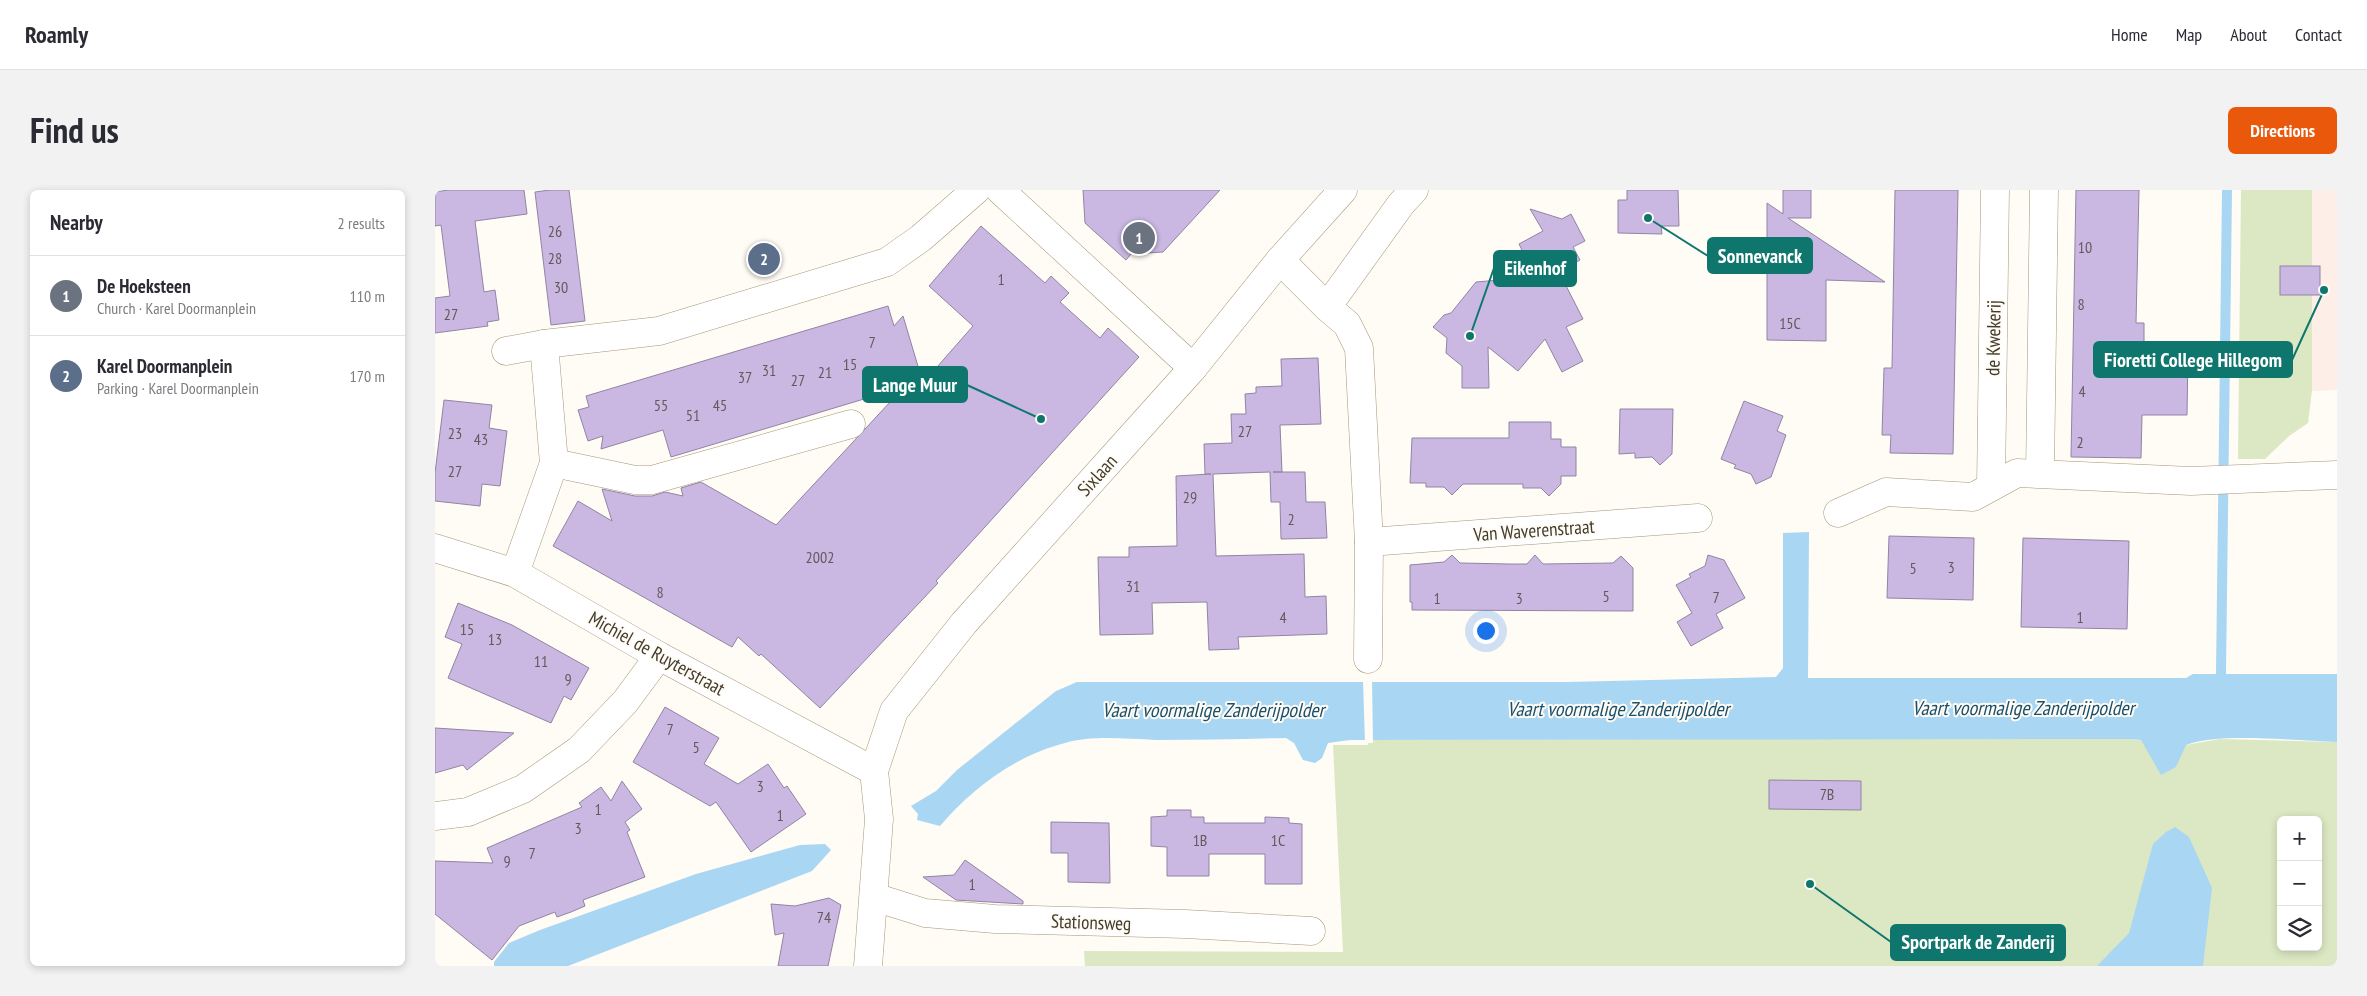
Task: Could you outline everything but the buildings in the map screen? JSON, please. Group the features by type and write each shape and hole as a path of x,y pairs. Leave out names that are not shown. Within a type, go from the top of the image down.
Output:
{"street":[{"path":"506,351 544,344 659,331 887,262 921,238 976,190"},
{"path":"1000,190 1193,368"},
{"name":"Sixlaan","path":"873,771 894,711 946,645 1193,368 1280,260 1343,190"},
{"path":"1327,307 1401,204 1414,190"},
{"name":"de Kwekerij","path":"1991,487 1995,190"},
{"path":"2040,473 2045,190"},
{"path":"1280,260 1327,307 1347,324 1359,348 1369,542 1368,659"},
{"path":"515,572 554,463 544,344"},
{"path":"554,463 635,480 652,480 851,424"},
{"path":"1838,514 1886,492 1973,497 2017,473 2191,481 2237,481 2263,477 2333,475"},
{"name":"Van Waverenstraat","path":"1369,542 1698,518"},
{"name":"Michiel de Ruyterstraat","path":"435,548 515,572 659,656 873,771"},
{"path":"435,816 467,812 523,789 579,750 625,702 659,656"},
{"path":"868,966 879,819 873,771"},
{"name":"Stationsweg","path":"874,897 925,912 995,919 1185,924 1311,932"}],"shaded area":[{"path":"2312,190 2337,190 2337,390 2312,391"}],"green space":[{"path":"2241,190 2312,190 2312,390 2308,423 2289,436 2265,459 2238,459"},
{"path":"2129,739 2186,745 2220,739 2337,742 2337,966 1085,966 1084,951 1343,952 1333,745 1368,745 1368,740"}],"water":[{"name":"Vaart voormalige Zanderijpolder","path":"1809,532 1808,678 2186,678 2193,674 2337,674 2337,742 2238,738 2200,741 2186,745 2176,767 2161,775 2141,740 2129,739 1350,740 1328,743 1322,758 1315,763 1303,760 1294,743 1286,738 1156,740 1098,738 1047,748 1013,765 981,786 940,826 917,820 918,814 911,806 936,791 957,770 1056,691 1077,682 1568,682 1776,677 1783,668 1783,533"},
{"path":"2175,827 2189,837 2212,888 2203,966 2097,966 2129,933 2153,844 2166,832"},
{"path":"825,844 831,850 812,871 568,966 494,966 494,962 509,943 540,930 696,874 800,845"}],"pier":[{"path":"1363,680 1372,680 1373,743 1365,743"}],"waterway":[{"path":"2221,674 2227,190"}],"place":[{"name":"Sonnevanck","path":"1648,218"},
{"name":"De Hoeksteen","path":"1139,238"},
{"name":"Karel Doormanplein","path":"764,259"},
{"name":"Fioretti College Hillegom","path":"2324,290"},
{"name":"Eikenhof","path":"1470,336"},
{"name":"Lange Muur","path":"1041,419"},
{"name":"Sportpark de Zanderij","path":"1810,884"}]}
